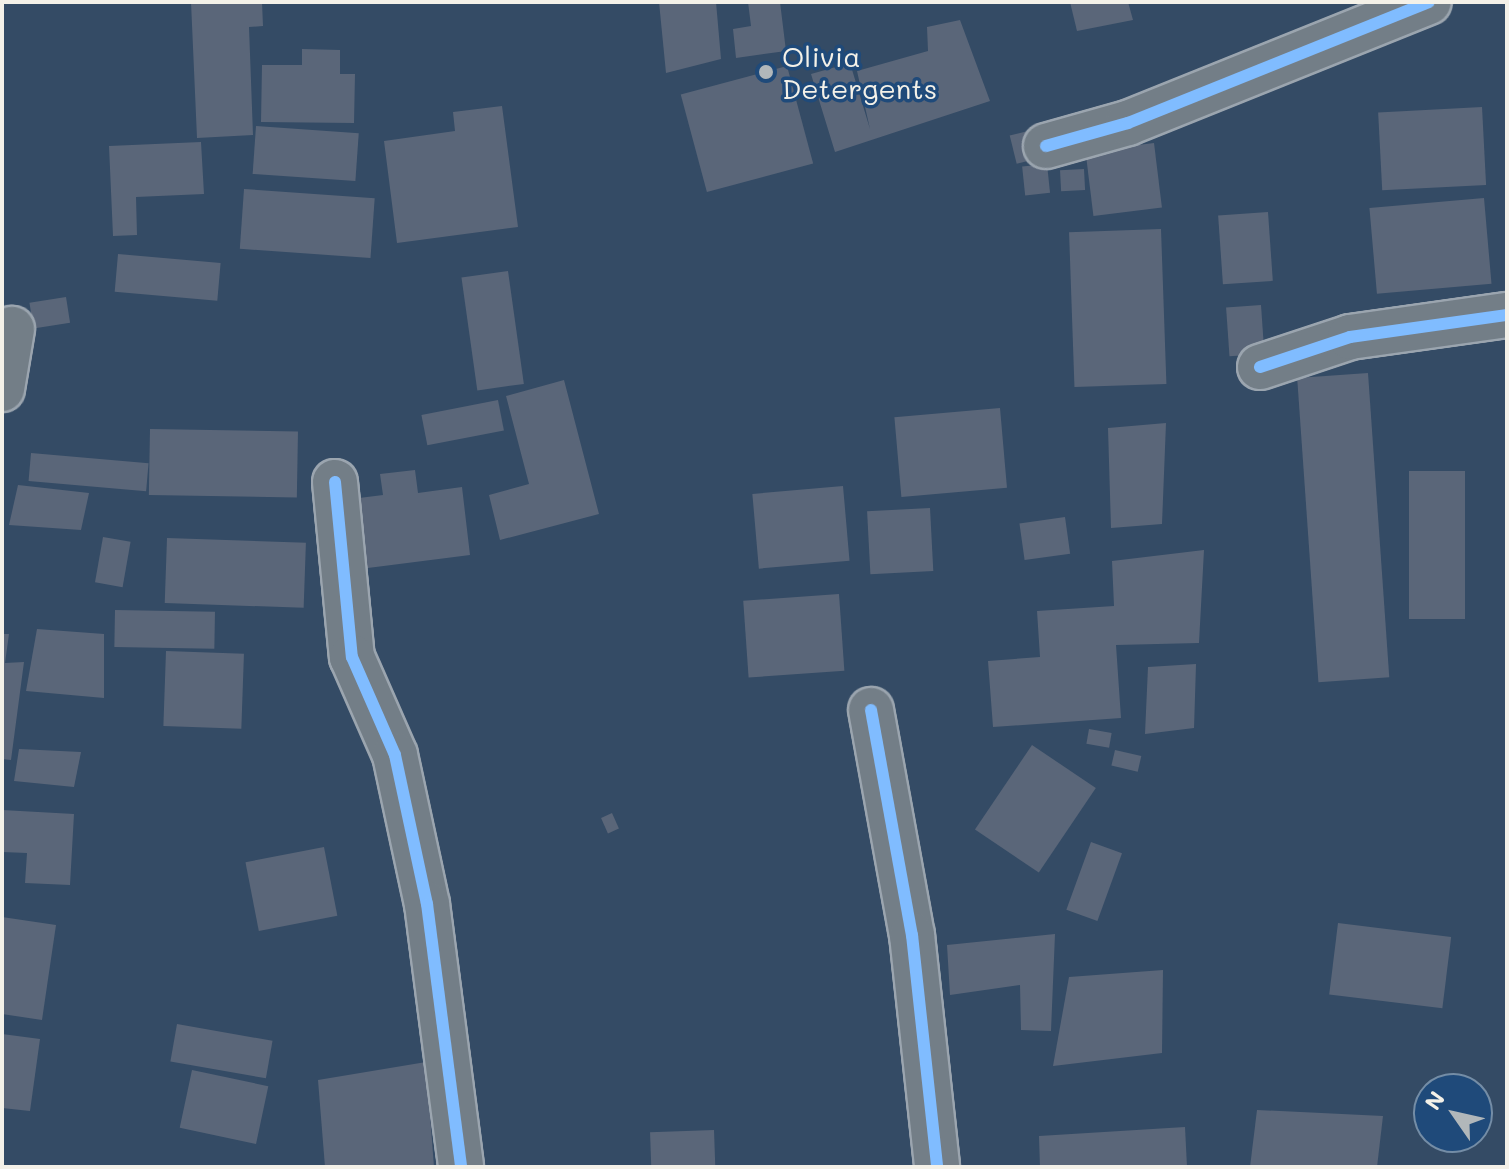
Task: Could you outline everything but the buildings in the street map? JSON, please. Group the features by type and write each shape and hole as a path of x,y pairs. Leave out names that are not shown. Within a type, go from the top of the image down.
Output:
{"street":[{"path":"1046,146 1128,123 1429,2"},
{"path":"1260,367 1350,337 1507,315"},
{"path":"2,389 12,329"},
{"path":"335,482 352,657 395,755 422,877 461,1167"},
{"path":"871,710 912,935 937,1167"}],"cycle path":[{"path":"1046,146 1128,123 1429,2"},
{"path":"1260,367 1350,337 1507,315"},
{"path":"335,482 352,657 395,755 427,904 461,1167"},
{"path":"871,710 912,935 937,1167"}],"place":[{"name":"Olivia Detergents","path":"766,72"}]}
